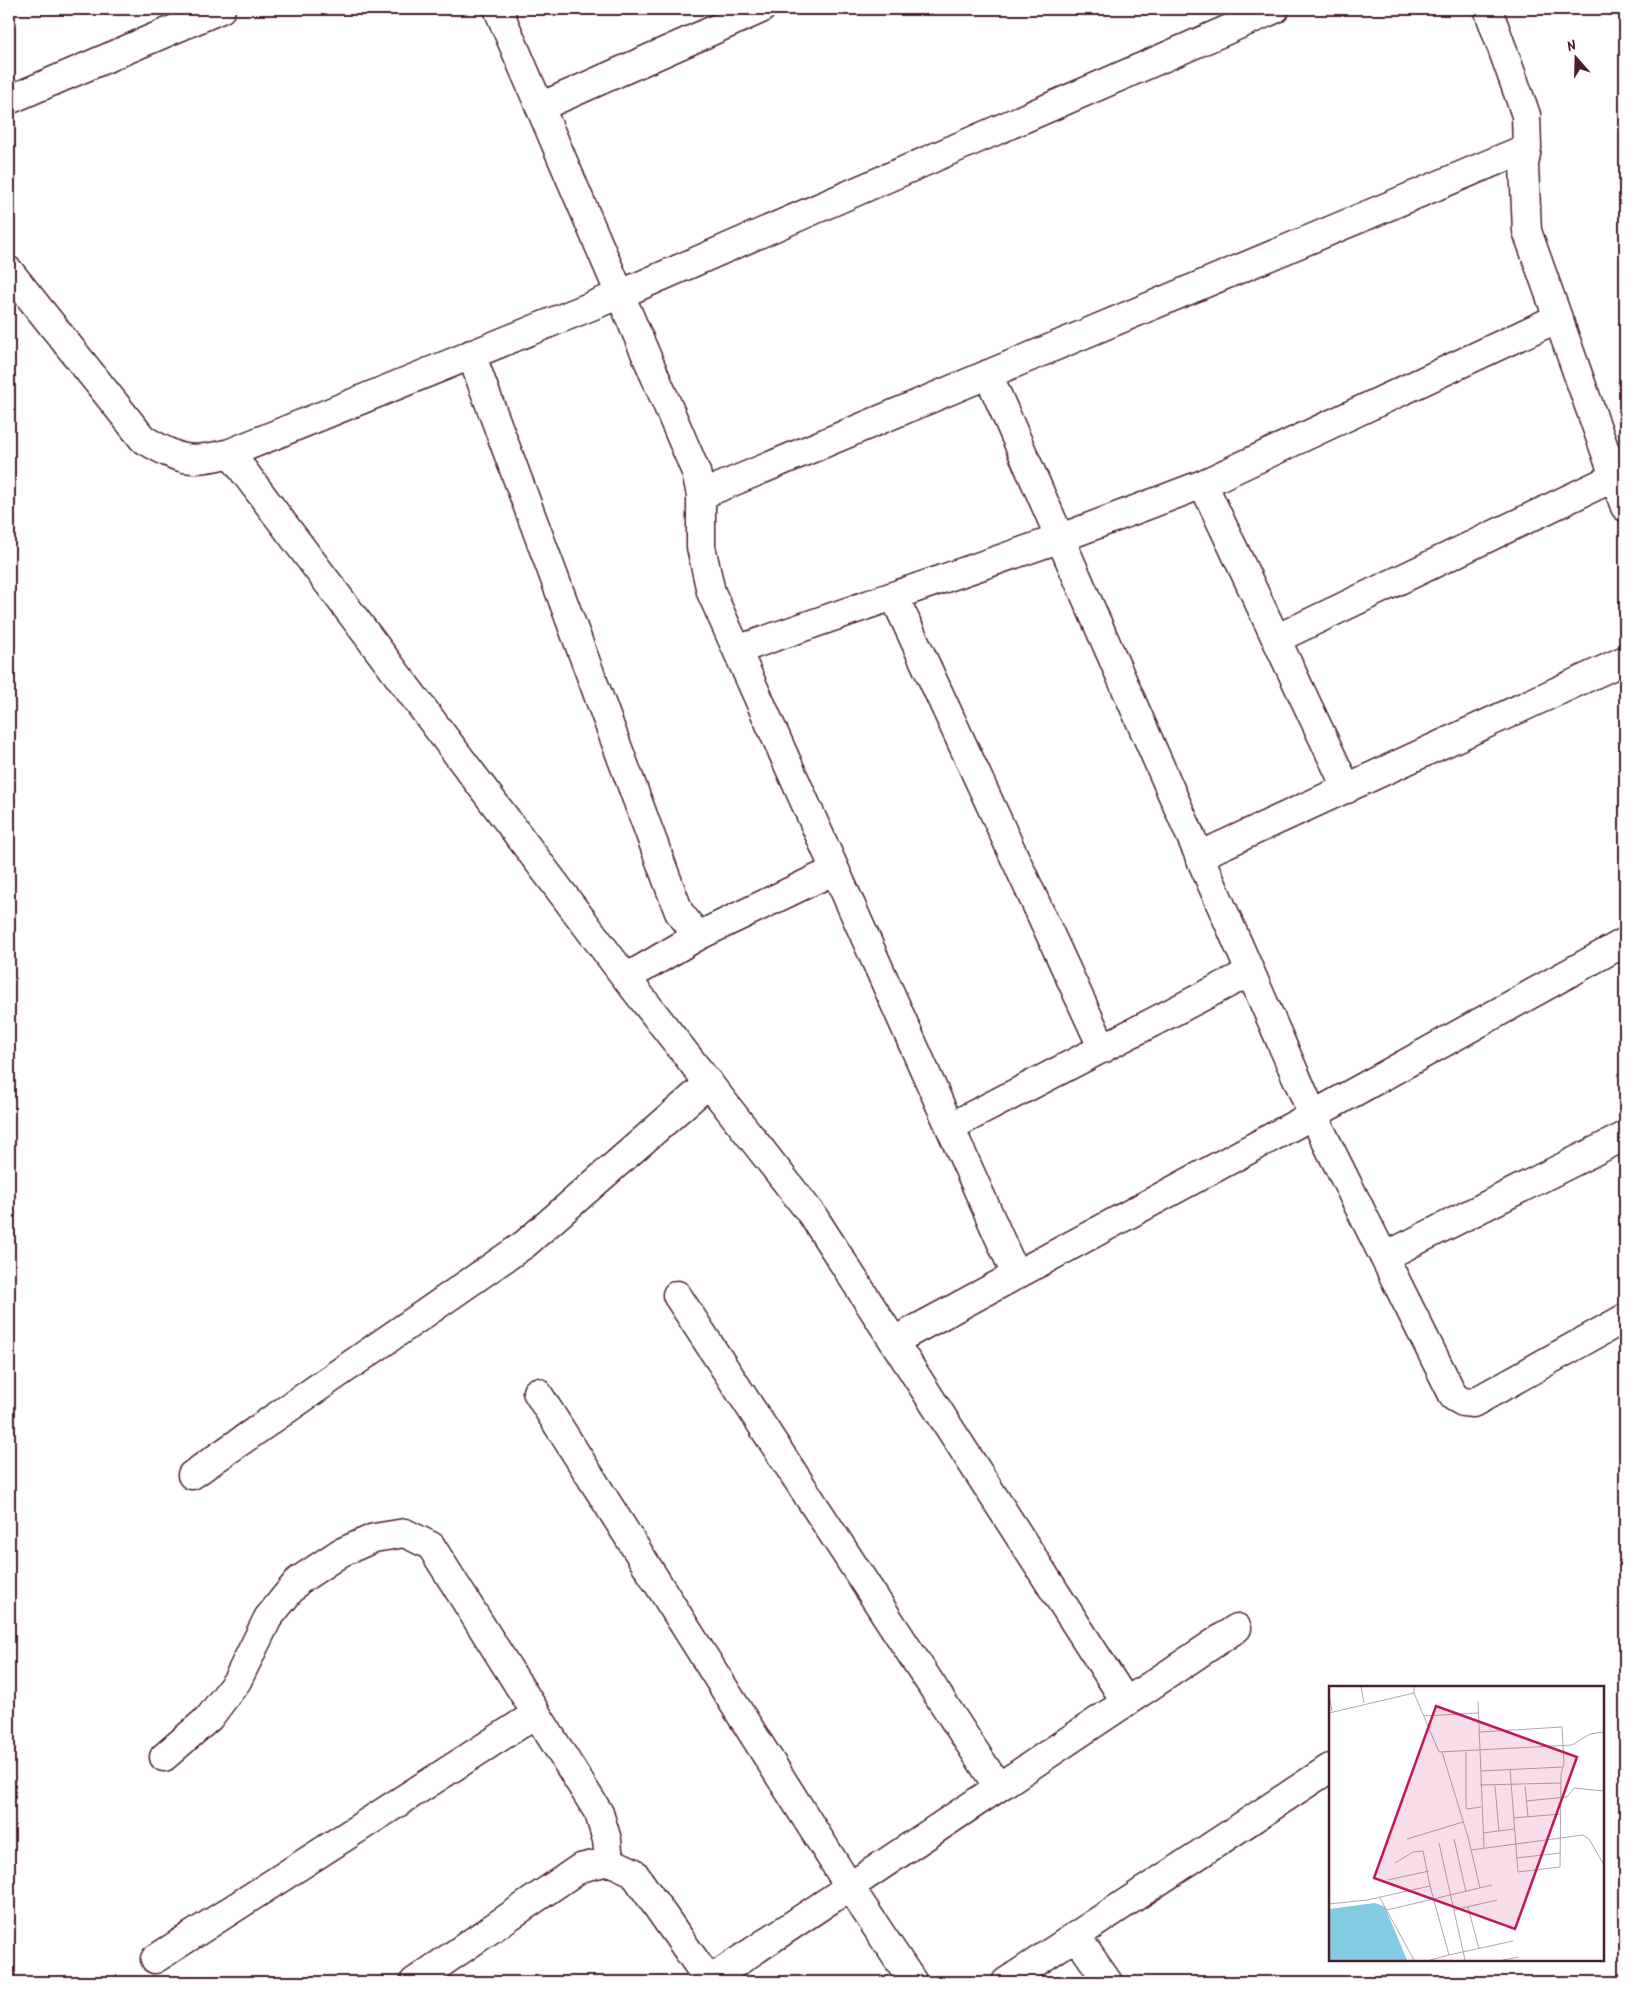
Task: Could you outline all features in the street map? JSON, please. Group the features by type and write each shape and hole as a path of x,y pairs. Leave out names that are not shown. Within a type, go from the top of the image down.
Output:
{"street":[{"path":"9,100 221,9"},
{"path":"498,9 696,472 701,495 701,548 711,592 1016,1275"},
{"path":"540,107 762,9"},
{"path":"9,271 143,439 174,456 200,460 230,453 621,294 1275,9"},
{"path":"1488,9 1526,115 1527,148 1524,166 1527,231 1558,318 1620,474 1625,507"},
{"path":"701,495 1527,148"},
{"path":"737,650 1060,538 1203,484 1558,318"},
{"path":"471,354 679,912 698,936"},
{"path":"988,374 1313,1116 1454,1397 1463,1402 1473,1403 1625,1318"},
{"path":"230,453 626,978 813,1216 1126,1702"},
{"path":"1276,639 1620,474"},
{"path":"1203,484 1347,789"},
{"path":"894,596 1103,1048"},
{"path":"1199,856 1625,660"},
{"path":"626,978 698,936 835,870"},
{"path":"894,1341 1313,1116 1625,942"},
{"path":"950,1127 1250,972"},
{"path":"192,1475 525,1244 709,1083"},
{"path":"1384,1257 1625,1136"},
{"path":"677,1295 998,1787"},
{"path":"537,1392 849,1886 913,1982"},
{"path":"164,1757 209,1718 220,1704 237,1681 268,1618 298,1581 340,1553 374,1538 405,1533 431,1546 599,1813 607,1840 609,1861"},
{"path":"414,1982 580,1868 609,1861 633,1872 709,1982 849,1886 1237,1628"},
{"path":"155,1959 536,1714"},
{"path":"1006,1982 1329,1769"},
{"path":"1076,1936 1108,1982"}]}
